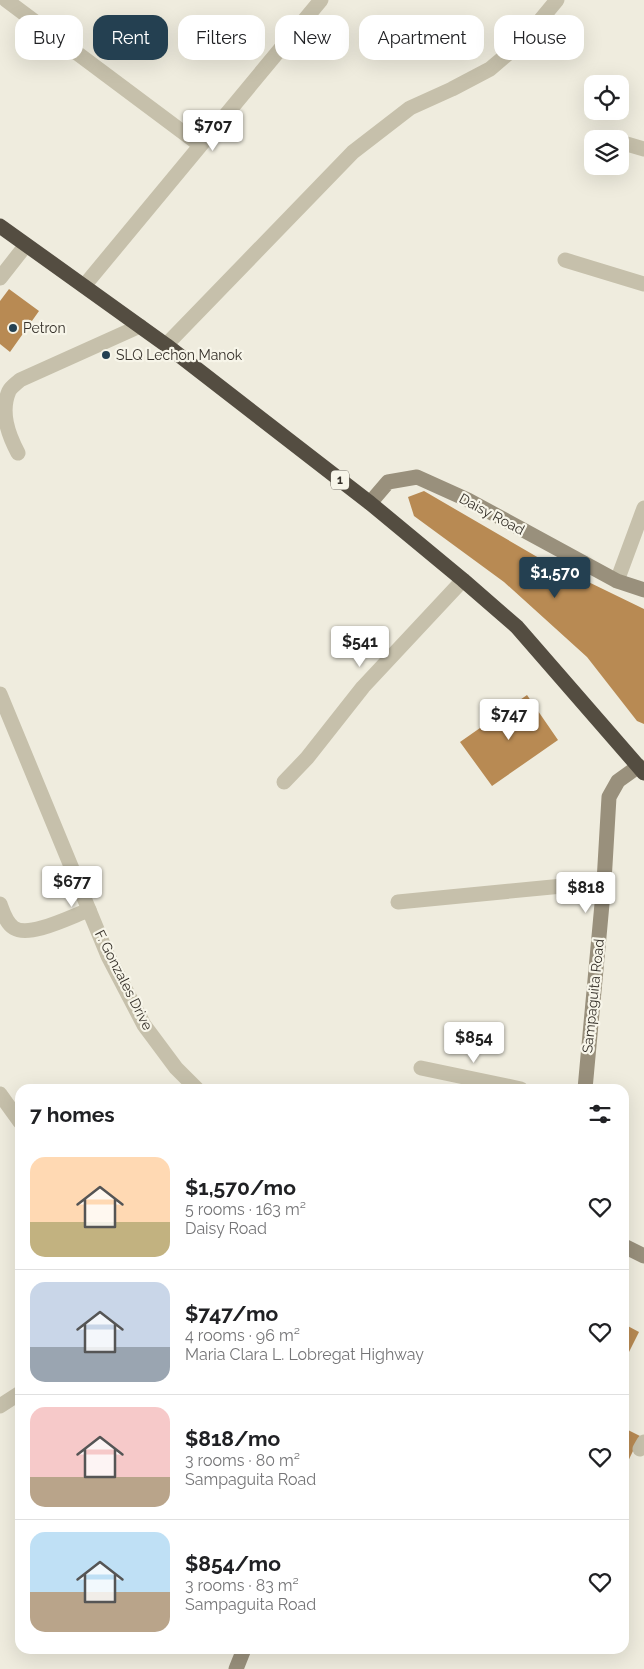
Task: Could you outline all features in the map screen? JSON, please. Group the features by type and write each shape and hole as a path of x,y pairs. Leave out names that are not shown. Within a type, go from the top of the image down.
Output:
{"highway":[{"name":"1","path":"0,226 166,345 370,503 464,580 517,627 641,770"}],"street":[{"path":"6,0 200,145"},
{"path":"166,345 353,152 410,108 490,69 524,41 556,0"},
{"path":"84,286 200,145 312,3"},
{"path":"629,145 644,149"},
{"path":"0,278 26,245"},
{"path":"565,260 644,284"},
{"path":"18,453 7,430 4,408 9,390 20,380 140,326"},
{"name":"Daisy Road","path":"370,503 388,482 417,477 468,500 617,581 644,590"},
{"path":"617,581 644,508"},
{"path":"284,782 307,758 362,687 464,580"},
{"name":"F. Gonzales Drive","path":"0,694 108,956 144,1025 176,1068 192,1084"},
{"name":"Sampaguita Road","path":"585,1084 604,882 609,797 618,781 641,770"},
{"path":"398,902 604,882"},
{"path":"0,904 5,918 13,928 24,932 51,925 89,910"},
{"path":"421,1068 497,1084"},
{"path":"0,1094 15,1115"},
{"path":"629,1248 644,1256"},
{"path":"0,1406 15,1396"},
{"path":"236,1669 242,1654"}],"building":[{"name":"Petron","path":"9,289 39,311 10,352 0,344 0,301"},
{"path":"424,491 539,558 644,609 644,724 637,721 587,657 504,582 414,516 408,497"},
{"path":"527,695 558,740 492,786 460,742"},
{"path":"629,1327 639,1332 629,1352"},
{"path":"629,1430 640,1436 629,1459"}],"place":[{"name":"Petron","path":"13,328"},
{"name":"SLQ Lechon Manok","path":"106,355"}]}
